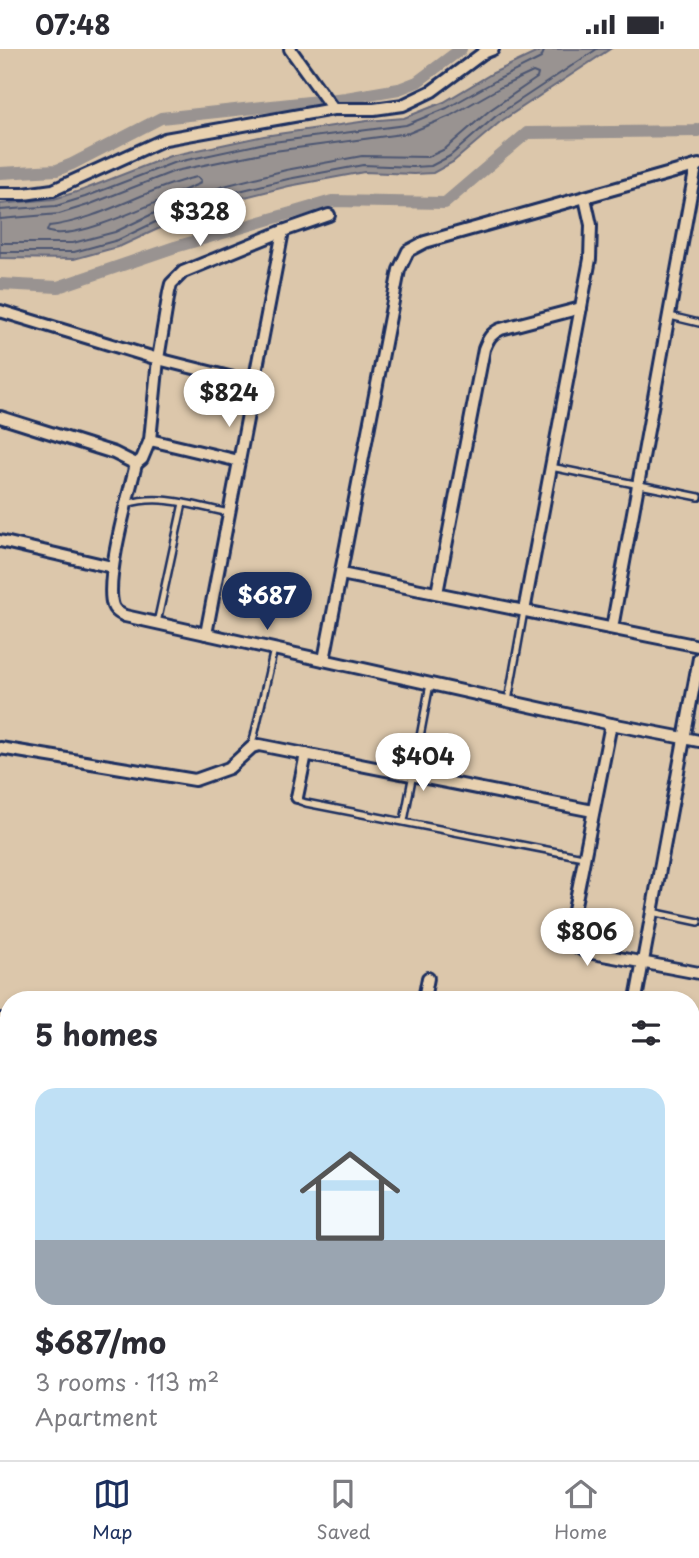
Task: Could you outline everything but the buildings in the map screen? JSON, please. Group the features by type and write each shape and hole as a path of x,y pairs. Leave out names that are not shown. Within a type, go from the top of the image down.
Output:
{"street":[{"path":"290,49 330,105"},
{"path":"0,194 53,190 165,139 330,105 374,109 402,105 432,91 483,53 493,49"},
{"path":"324,660 399,270 408,251 425,242 697,166 612,628"},
{"path":"524,611 591,242 585,198"},
{"path":"330,215 283,231 176,277 169,292 158,359 150,440 142,459 136,464 113,567 113,605 117,612 125,616 430,684 699,741"},
{"path":"206,634 283,231"},
{"path":"437,593 488,339 501,328 581,308"},
{"path":"0,311 158,359 253,383"},
{"path":"0,417 114,453 136,464"},
{"path":"150,440 239,461"},
{"path":"0,541 113,567"},
{"path":"341,574 699,646"},
{"path":"637,991 699,658"},
{"path":"611,724 583,857 570,930 571,940 586,952 699,973"},
{"path":"0,748 195,780 229,768 252,747 260,745 593,811"},
{"path":"296,797 306,754"},
{"path":"426,991 428,978"}],"lane":[{"path":"670,316 699,323"},
{"path":"551,467 699,497"},
{"path":"127,504 152,499 229,513"},
{"path":"157,623 183,503"},
{"path":"508,701 524,611"},
{"path":"252,747 274,649"},
{"path":"404,821 430,684"},
{"path":"296,797 306,803 583,857"},
{"path":"652,912 699,922"}],"water":[{"path":"544,49 610,49 500,122 453,162 433,173 364,172 289,186 229,201 173,222 121,246 74,259 0,258 0,204 54,199 170,156 264,136 404,118 444,102 493,73"}],"waterway":[{"path":"0,173 57,170 161,118 346,98 399,89 417,82 461,49"},
{"path":"0,284 58,287 175,247 332,201 445,203 527,133 699,129"}]}
